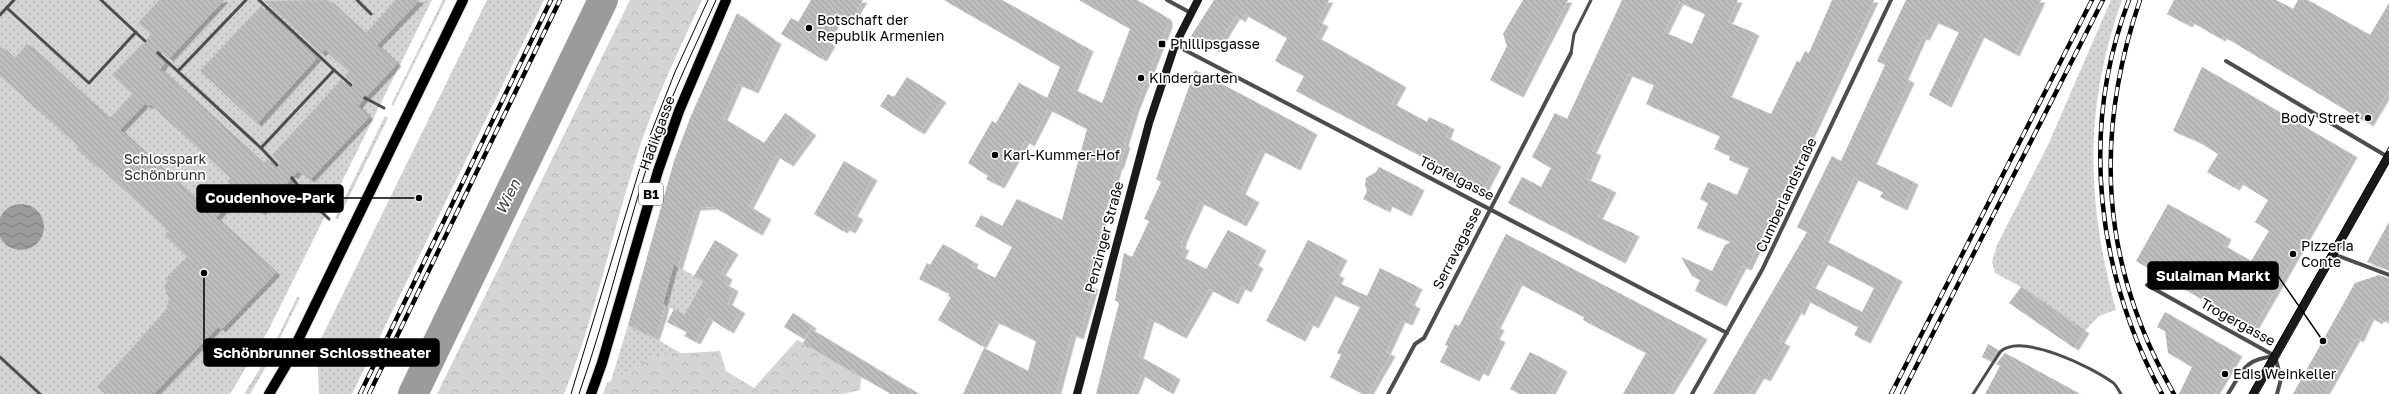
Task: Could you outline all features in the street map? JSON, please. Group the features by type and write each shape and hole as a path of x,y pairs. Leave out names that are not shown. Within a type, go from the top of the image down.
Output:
{"main road":[{"path":"269,394 285,367 463,0"},
{"name":"Hadikgasse","path":"591,394 604,355 658,171 679,111 726,0"}],"street":[{"path":"1167,0 1190,13"},
{"name":"Penzinger Straße","path":"1077,394 1149,123 1175,45 1190,13 1198,0"},
{"name":"Cumberlandstraße","path":"1692,394 1762,270 1891,0"},
{"name":"Töpfelgasse","path":"1175,45 1727,333"},
{"name":"Serravagasse","path":"1388,394 1415,344 1424,338 1571,53"},
{"path":"2226,61 2388,156 2253,394"},
{"path":"2333,254 2389,276"},
{"name":"Trogergasse","path":"2147,285 2275,356"},
{"path":"2228,394 2247,363 2256,359 2275,356"},
{"path":"2275,356 2281,379 2277,394"}],"lane":[{"path":"0,15 14,0"},
{"path":"101,0 145,41"},
{"path":"178,71 246,0"},
{"path":"259,0 351,85"},
{"path":"357,0 371,14"},
{"name":"Serravagasse","path":"1571,53 1574,34 1591,0"},
{"path":"7,8 89,83 136,32"},
{"path":"158,53 261,148 277,165"},
{"path":"261,148 334,70"},
{"path":"365,98 384,108"},
{"path":"292,178 311,202 328,218"},
{"path":"1973,394 2000,352 2005,347 2018,344 2054,352 2113,382 2121,394"},
{"path":"0,357 40,394"}],"green space":[{"name":"Schlosspark Schönbrunn","path":"0,0 432,0 268,331 230,394 0,394"},
{"path":"443,0 446,0 393,106 391,105"},
{"path":"487,0 544,0 352,394 319,394 318,368 314,353"},
{"path":"630,0 702,0 665,81 648,123 625,194 593,309 575,366 564,394 437,394"},
{"path":"2111,0 2122,0 2101,78 2095,116 2094,154 2095,192 2099,231 2106,270 2116,310 2099,316 2085,331 2021,287 1995,273 1992,262 1997,245 2048,145"},
{"path":"385,116 388,118 338,219 335,218"},
{"path":"674,264 703,281 684,315 663,304"},
{"path":"297,297 300,298 263,372 250,394 244,394 272,349"},
{"path":"628,325 655,338 750,394 607,394"},
{"path":"797,340 862,371 860,390 843,394 603,394 607,383 656,355 720,351 726,371 754,388"}],"water":[{"path":"21,204 34,208 40,214 44,227 40,240 34,246 21,250 8,246 2,240 -2,227 2,214 8,208"}],"building":[{"path":"159,0 224,0 169,59 160,51 156,51 156,55 165,63 160,69 263,164 267,159 277,168 280,164 272,155 341,80 350,88 354,84 345,76 349,72 325,50 321,54 265,1 328,0 365,34 396,0 420,0 377,45 397,64 367,96 363,96 363,100 358,106 369,117 310,180 298,171 294,176 290,175 290,180 261,213 240,193 216,218 276,273 221,330 218,327 154,394 105,394 97,387 166,310 169,299 164,286 168,281 165,279 187,257 164,235 169,231 96,164 94,165 76,148 78,146 0,76 0,46 14,59 27,44 109,119 132,94 112,75 143,43 147,43 147,39 151,34 138,23","holes":["145,104 148,107 150,104 230,178 227,181 229,183 205,208 120,130"]},
{"name":"Botschaft der Republik Armenien","path":"811,0 863,0 851,20 841,14 825,40 831,44 822,59 781,34 791,18 798,22"},
{"path":"944,0 1002,0 1089,49 1073,89 1102,103 1130,29 1079,0 1137,0 1166,17 1168,20 1168,25 1135,108 1124,144 1126,145 1119,167 1118,166 1085,284 1094,287 1079,337 1072,334 1056,394 963,394 984,348 1028,371 1036,341 995,321 982,346 938,320 951,297 948,296 950,294 919,279 927,263 930,265 943,244 974,262 972,266 995,278 1012,247 975,226 981,215 1002,226 1017,199 1062,220 1087,129 1048,109 1030,144 1025,141 1000,186 986,179 988,176 968,163 992,121 996,123 1019,83 1047,98 1060,67"},
{"path":"1214,0 1329,0 1318,21 1324,24 1317,37 1402,85 1392,103 1427,122 1429,117 1450,127 1446,137 1497,164 1484,189 1296,91 1304,76 1275,61 1287,38 1244,14 1241,20 1236,16 1215,50 1191,36"},
{"path":"1523,0 1568,0 1519,95 1490,80 1507,46 1503,34"},
{"path":"1622,0 1738,0 1728,22 1755,33 1727,95 1771,114 1797,61 1800,62 1805,51 1809,53 1832,0 1874,0 1747,268 1742,266 1722,304 1695,291 1700,280 1692,276 1681,257 1712,271 1725,245 1731,242 1697,228 1708,203 1700,199 1708,182 1737,195 1749,168 1729,160 1730,156 1714,149 1720,136 1646,104 1654,85 1628,74 1592,151 1597,153 1586,179 1612,190 1598,217 1635,234 1621,261 1508,203 1522,177 1541,187 1551,168 1532,157 1555,113 1567,119","holes":["1679,2 1705,14 1692,44 1664,32"]},
{"path":"1906,0 2041,0 2015,54 1980,35 1947,105 1929,95 1959,32 1934,21 1925,38 1922,37 1904,77 1910,81 1872,162 1914,182 1903,208 1880,197 1883,192 1854,178 1824,240 1898,279 1866,341 1854,335 1858,327 1806,300 1800,313 1797,311 1780,341 1786,344 1766,379 1760,376 1749,394 1713,394 1807,232 1797,227 1832,156 1841,161 1885,65 1877,61","holes":["1824,262 1874,288 1862,312 1811,286"]},
{"path":"2174,0 2276,0 2293,9 2298,0 2308,0 2370,35 2389,3 2389,90 2369,124 2223,36 2221,39 2190,21 2188,25 2167,14"},
{"path":"261,6 317,58 257,124 200,71"},
{"path":"737,13 777,42 754,91 738,84 723,118 764,143 785,113 812,133 789,164 776,155 749,206 767,217 758,233 714,207 696,208 678,267 674,264 663,304 665,305 662,317 655,338 628,325 674,161 690,118"},
{"path":"2202,67 2353,155 2253,329 2136,261 2168,204 2227,237 2223,245 2251,261 2269,231 2255,222 2268,200 2239,182 2235,188 2207,172 2218,154 2199,142 2173,131"},
{"path":"1195,70 1313,132 1296,168 1261,150 1241,192 1255,200 1242,224 1200,202 1183,239 1181,246 1185,248 1181,256 1206,269 1228,230 1262,248 1254,263 1259,266 1247,290 1241,287 1234,302 1209,289 1182,336 1150,319 1139,356 1176,377 1169,392 1141,374 1133,394 1096,394 1119,303 1115,300 1124,253 1132,257 1149,221 1144,219 1161,182 1156,179"},
{"path":"907,77 942,100 920,132 880,106 888,94 894,97"},
{"path":"844,161 873,178 853,214 859,217 851,231 845,228 843,231 814,214"},
{"path":"1379,167 1420,188 1407,214 1388,204 1386,210 1363,199 1367,191 1365,185 1366,178 1376,172"},
{"path":"2389,222 2389,270 2367,262"},
{"path":"1506,234 1703,337 1668,394 1623,394 1646,353 1583,320 1584,317 1518,283 1496,326 1500,328 1495,337 1501,340 1484,374 1479,371 1475,379 1440,362 1448,346 1445,345 1455,324 1459,326"},
{"path":"715,240 734,252 721,273 728,277 725,284 734,289 728,303 741,311 729,331 709,318 696,342 684,336 687,332 667,322 674,309 684,315 703,281 694,276"},
{"path":"1308,240 1343,258 1335,273 1340,276 1337,282 1367,296 1380,268 1418,287 1410,303 1416,306 1408,323 1401,320 1386,352 1391,354 1368,394 1363,394 1330,377 1341,355 1337,353 1360,307 1331,294 1314,326 1309,323 1301,339 1266,321"},
{"path":"2379,275 2389,278 2389,322 2379,319 2378,322 2370,317 2359,340 2356,338 2324,394 2293,394 2355,283"},
{"path":"2021,287 2085,331 2074,348 2009,303"},
{"path":"2165,312 2238,354 2214,394 2179,394 2192,367 2168,353 2165,331 2157,327"},
{"path":"793,313 812,326 804,339 784,327"},
{"path":"811,329 919,394 891,394 803,343"},
{"path":"1988,344 1998,350 1990,361 1982,357"},
{"path":"1530,352 1563,369 1550,394 1520,394 1510,389"},
{"path":"2005,353 2080,394 1985,394 2000,366 1996,364"}],"waterway":[{"name":"Wien","path":"413,394 603,0"}],"tram line":[{"path":"571,394 649,138 675,72 708,0"},
{"path":"579,394 655,142 676,88 716,0"},
{"path":"2249,394 2389,147"},
{"path":"2258,394 2389,163"}],"railway":[{"path":"360,394 551,0"},
{"path":"369,394 560,0"},
{"path":"1891,394 2092,0"},
{"path":"1902,394 2103,0"},
{"path":"2129,0 2113,50 2104,100 2100,150 2102,201 2110,251 2122,300 2140,348 2162,394"},
{"path":"2140,0 2125,51 2115,102 2111,152 2112,201 2119,249 2131,298 2150,346 2174,394"}],"place":[{"name":"Botschaft der Republik Armenien","path":"809,28"},
{"name":"Phillipsgasse","path":"1162,44"},
{"name":"Kindergarten","path":"1141,78"},
{"name":"Body Street","path":"2368,118"},
{"name":"Karl-Kummer-Hof","path":"995,155"},
{"name":"Coudenhove-Park","path":"419,198"},
{"name":"Pizzeria Conte","path":"2293,254"},
{"name":"Schönbrunner Schlosstheater","path":"204,273"},
{"name":"Sulaiman Markt","path":"2323,341"},
{"name":"Edis Weinkeller","path":"2225,374"}]}
